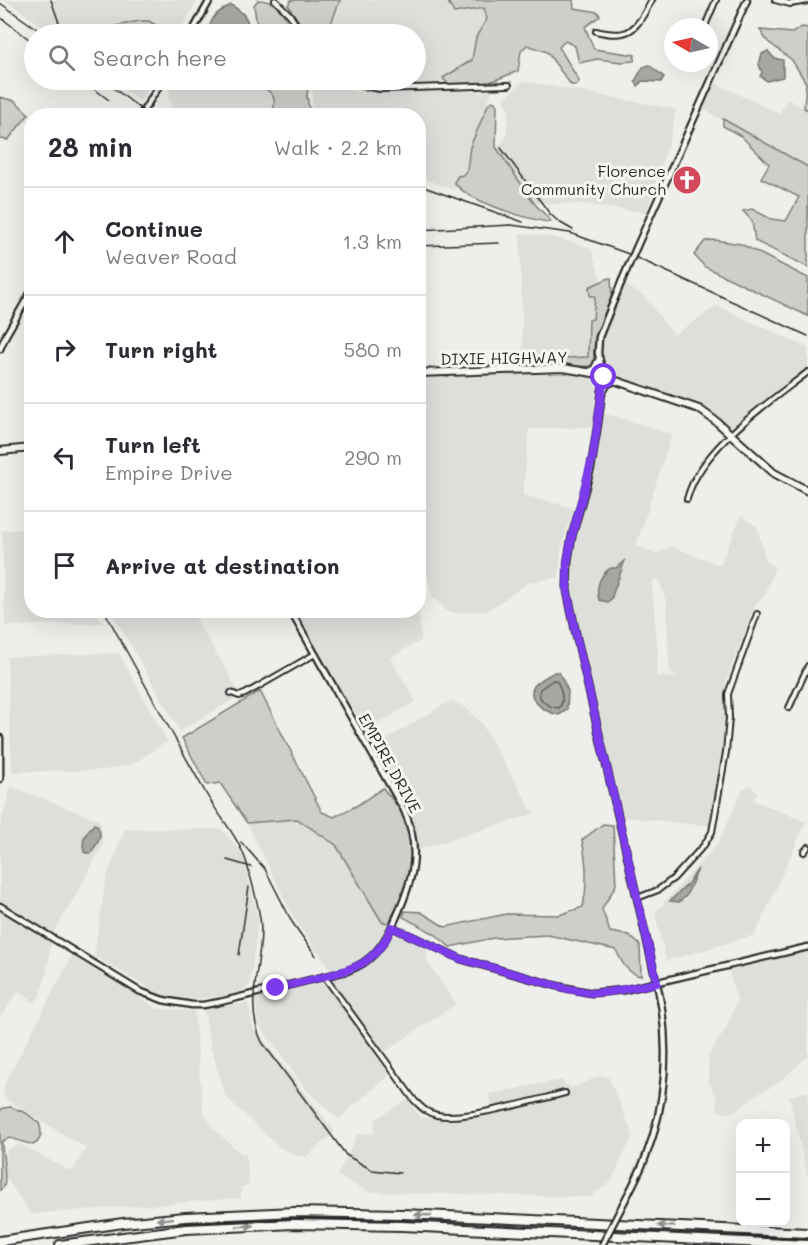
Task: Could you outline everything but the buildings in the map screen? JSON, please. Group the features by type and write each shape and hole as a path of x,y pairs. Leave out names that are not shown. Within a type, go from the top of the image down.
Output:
{"highway":[{"path":"0,1241 185,1217 294,1212 403,1214 808,1232"},
{"path":"60,1245 186,1229 294,1224 402,1226 808,1245"}],"main road":[{"path":"589,372 594,370 599,360"},
{"name":"DIXIE HIGHWAY","path":"426,373 562,368 589,372 615,380 699,409 779,476 808,491"},
{"path":"602,392 607,384 615,380"},
{"path":"0,451 24,449"}],"street":[{"path":"197,24 210,0"},
{"path":"275,0 296,24"},
{"path":"597,31 617,34 633,30 652,0"},
{"path":"708,18 716,0"},
{"path":"602,1245 647,1155 663,1088 664,1024 657,983 567,590 569,548 592,462 602,392 604,377 599,360 599,337 747,0"},
{"path":"775,0 790,4 808,1"},
{"path":"426,88 509,86"},
{"path":"145,108 157,90"},
{"path":"0,349 24,304"},
{"path":"687,500 694,477 731,434 808,372"},
{"path":"637,898 658,890 674,878 712,832 726,752 729,718 728,694 757,614"},
{"name":"EMPIRE DRIVE","path":"0,906 132,987 163,1000 192,1005 220,1002 324,976 355,968 367,961 383,944 392,927 412,876 415,853 411,829 404,810 295,618"},
{"path":"231,693 239,696 245,694 315,654"},
{"path":"789,708 808,666"},
{"path":"0,738 0,779"},
{"path":"804,852 808,847"},
{"path":"392,927 461,959 568,989 592,993 657,983 808,947"},
{"path":"324,976 414,1100 427,1112 445,1116 466,1115 565,1093"}],"shaded area":[{"path":"6,0 198,0 184,24 38,24"},
{"path":"258,0 272,3 281,11 288,24 257,24 254,5"},
{"path":"291,0 340,0 331,24 300,24 288,5"},
{"path":"340,0 447,0 454,13 484,8 487,19 476,37 472,60 444,78 447,83 426,83 426,24 331,24"},
{"path":"447,0 573,0 574,8 598,12 600,16 585,27 594,49 635,55 634,61 597,59 579,63 575,46 565,41 559,47 579,81 577,85 571,85 547,52 527,45 521,51 518,71 480,86 450,87 443,78 472,60 476,37 487,19 484,8 454,13"},
{"path":"149,21 154,24 126,24"},
{"path":"802,27 808,28 808,110 804,108 806,83 792,60 767,41 760,30 792,33"},
{"path":"523,81 676,109 671,135 646,213 583,204 534,203 497,148 506,138 509,110 504,99"},
{"path":"711,81 779,114 787,99 808,110 808,167 699,107"},
{"path":"125,90 146,90 140,101"},
{"path":"170,90 267,90 275,98 276,105 274,108 172,108 168,95"},
{"path":"267,90 308,90 309,108 274,108 274,97"},
{"path":"314,90 492,91 470,147 469,180 453,190 426,179 426,108 311,108"},
{"path":"0,97 15,101 24,109 24,120 8,140 0,139"},
{"path":"492,101 497,106 496,147 534,203 551,221 549,222 512,213 484,202 471,196 454,182 467,170 470,147 488,105"},
{"path":"723,119 808,167 808,267 755,241 752,221 743,211 752,209 771,219 786,221 799,197 761,178 769,164 741,136 723,126"},
{"path":"520,233 557,238 591,248 608,303 594,340 597,382 593,427 529,429 523,495 573,508 561,551 559,577 529,582 487,611 449,613 432,596 426,572 426,377 523,373"},
{"path":"715,240 741,244 808,278 808,316 705,267 694,255 705,241"},
{"path":"611,278 612,298 595,339 593,365 537,363 537,359 544,357 545,359 588,357 589,320 593,319 595,296 590,296 589,287"},
{"path":"621,283 644,296 674,335 717,306 808,348 808,372 731,434 709,415 604,377 598,346"},
{"path":"603,413 672,434 636,546 657,554 670,546 720,565 741,516 757,527 766,562 775,567 765,595 755,605 726,681 725,723 711,826 623,817 576,619 570,575 571,557 599,451","holes":["659,579 667,605 669,668 677,678 656,676 658,654 652,584 654,580"]},
{"path":"24,529 24,618 100,618 102,623 5,626 2,530"},
{"path":"115,618 195,618 241,695 180,731"},
{"path":"297,618 420,618 421,640 390,658 416,701 366,731"},
{"path":"119,653 167,741 133,764 106,770 12,772 7,657"},
{"path":"260,691 322,812 334,817 383,788 403,815 409,833 411,860 405,885 389,923 382,922 336,845 297,819 247,823 220,783 207,785 182,738"},
{"path":"450,701 465,707 482,724 534,814 417,850 413,821 408,806 375,746"},
{"path":"751,785 757,794 753,800 806,822 755,935 666,961 655,913 719,842 742,790"},
{"path":"11,786 100,821 103,844 53,933 0,900 0,827"},
{"path":"297,819 336,845 382,922 389,923 379,943 366,956 350,966 331,971 296,922 247,823"},
{"path":"603,824 613,825 616,885 602,909 610,932 629,935 640,945 641,976 628,970 616,950 548,935 494,938 450,947 435,934 403,917 405,911 421,912 445,927 506,914 559,915 583,907 586,873 582,840"},
{"path":"125,829 221,829 243,854 258,920 250,984 243,991 218,997 188,999 159,995 94,955 106,879"},
{"path":"0,910 51,942 46,976 39,998 35,1003 19,991 0,1016"},
{"path":"400,934 428,950 426,960 456,1004 383,1053 328,979 350,973 369,964 393,935"},
{"path":"808,951 808,1056 778,1083 756,1095 736,1111 726,1114 717,1110 717,1098 708,1081 709,1055 726,1028 737,1001 729,971"},
{"path":"72,956 158,1009 194,1011 203,1111 214,1129 241,1154 246,1154 249,1184 241,1187 241,1198 31,1214 5,1176 6,1151 20,1144 72,1172 86,1148 4,1098 4,1085"},
{"path":"326,982 390,1075 347,1111 340,1120 307,1091 258,1023 255,998"},
{"path":"248,1003 253,1027 335,1132 306,1157 297,1156 279,1147 226,1097 210,1045 204,1009"},
{"path":"601,1076 609,1078 633,1135 611,1182 590,1197 369,1192 337,1176 357,1135 374,1133 376,1119 408,1099 420,1117 453,1121 494,1113 489,1094 560,1080 571,1088"},
{"path":"808,1091 808,1179 789,1096"},
{"path":"11,1107 26,1113 39,1123 41,1129 38,1141 33,1145 10,1138 2,1141 5,1181 4,1187 0,1190 0,1111"}],"water":[{"path":"231,5 244,15 248,24 210,24 222,10"},
{"path":"768,51 774,58 783,60 783,77 767,81 760,76 762,73 759,64 762,54"},
{"path":"649,65 664,77 661,82 642,81 638,86 635,81 643,67"},
{"path":"625,560 611,599 608,602 599,600 598,586 601,578 611,568 616,568"},
{"path":"554,672 559,672 568,691 567,710 559,715 539,705 532,691 534,686"},
{"path":"94,824 97,825 100,837 91,853 86,853 83,847 84,839"},
{"path":"698,869 686,896 679,902 670,901 687,885"}],"railway":[{"path":"51,0 59,24"},
{"path":"0,3 30,24"},
{"path":"0,17 24,35"},
{"path":"96,90 109,100"},
{"path":"116,90 140,108"},
{"path":"501,148 550,214 573,230"},
{"path":"426,188 523,222"},
{"path":"426,230 511,225 570,233 626,253 808,336"},
{"path":"426,246 499,243"},
{"path":"108,618 208,797 244,855 261,922 254,1014 262,1042 346,1155 372,1170 400,1173"},
{"path":"241,842 265,869 292,922 316,956"},
{"path":"227,860 251,867"},
{"path":"239,955 249,887"}],"place":[{"name":"Florence Community Church","path":"687,180"}],"route":[{"path":"276,988 346,971 361,965 379,949 392,927 461,959 568,989 592,993 609,992 657,983 567,590 569,548 593,455 604,377"}]}
